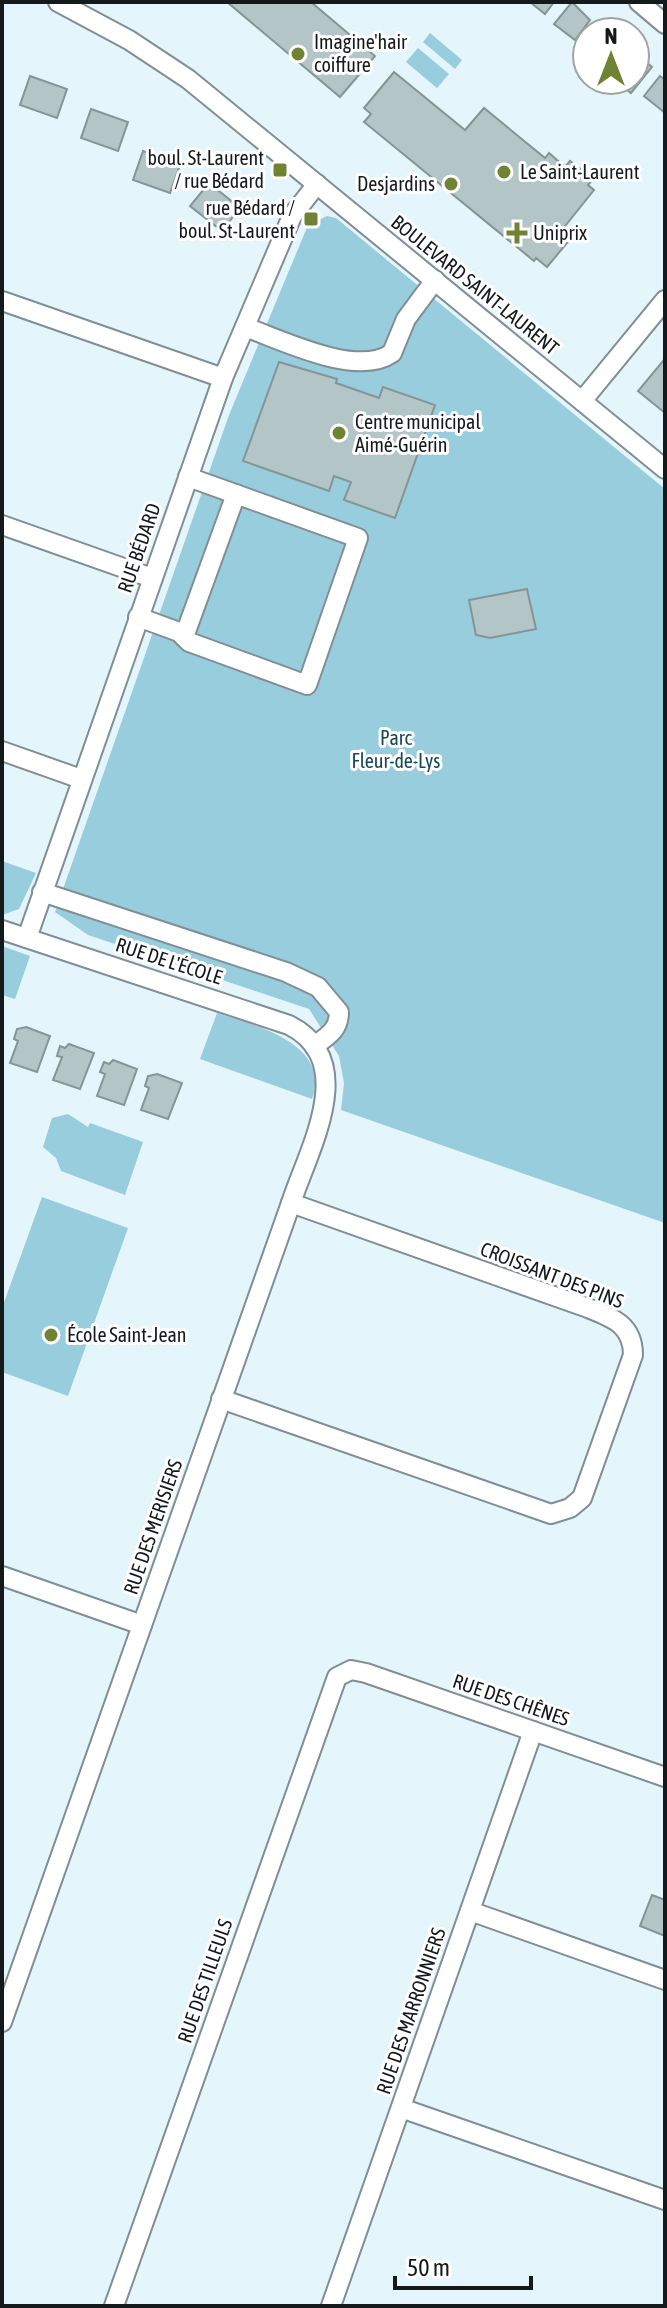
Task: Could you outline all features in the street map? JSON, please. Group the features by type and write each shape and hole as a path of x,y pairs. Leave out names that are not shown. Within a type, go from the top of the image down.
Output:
{"street":[{"name":"BOULEVARD SAINT-LAURENT","path":"58,2 166,63 665,469"},
{"path":"639,2 665,24"},
{"name":"RUE BÉDARD","path":"27,938 223,378 292,216 317,184"},
{"path":"245,327 335,359 377,360 392,353 406,319 435,280"},
{"path":"582,401 665,300"},
{"path":"2,301 223,378"},
{"path":"138,617 307,685 358,538 188,477"},
{"path":"184,637 236,494"},
{"path":"2,525 152,578"},
{"path":"2,751 81,779"},
{"path":"42,892 278,969 318,987 339,1012 339,1019 332,1033 314,1046"},
{"name":"RUE DE L'ÉCOLE","path":"2,930 289,1025 306,1035 314,1046"},
{"name":"RUE DES MERISIERS","path":"2,2022 327,1094 325,1066 314,1046"},
{"name":"CROISSANT DES PINS","path":"221,1399 542,1512 561,1513 577,1503 596,1462 633,1355 631,1338 622,1324 602,1313 291,1203"},
{"path":"2,1576 142,1625"},
{"name":"RUE DES CHÊNES","path":"343,1673 366,1673 665,1777"},
{"name":"RUE DES TILLEULS","path":"114,2306 330,1693 343,1673"},
{"name":"RUE DES MARRONNIERS","path":"334,2305 533,1731"},
{"path":"470,1911 665,1980"},
{"path":"401,2108 665,2200"}],"green space":[{"path":"430,33 462,60 455,69 423,42"},
{"path":"418,48 449,74 437,88 406,62"},
{"name":"Parc Fleur-de-Lys","path":"327,216 336,218 665,489 665,1223 341,1110 344,1083 339,1056 309,1009 88,935 55,912 229,415 308,225"},
{"path":"2,861 36,873 19,909 2,915"},
{"path":"2,946 30,956 15,999 2,995"},
{"path":"217,1013 269,1031 300,1050 311,1064 315,1080 312,1099 200,1059"},
{"path":"68,1114 88,1127 90,1123 143,1142 125,1195 61,1171 56,1158 43,1147 52,1118"},
{"path":"42,1197 128,1228 68,1396 2,1372 2,1308"}],"building":[{"path":"227,2 311,2 375,56 340,97"},
{"path":"530,2 554,2 545,14"},
{"path":"572,2 586,16 571,16 571,37 554,24"},
{"name":"Le Saint-Laurent","path":"394,72 465,130 484,108 545,158 549,153 565,167 570,161 593,179 588,185 594,190 562,230 572,237 547,267 536,258 534,261 364,122 371,114 364,108"},
{"path":"30,76 67,89 57,118 20,105"},
{"path":"660,76 665,80 665,113 644,96 651,96 651,87"},
{"path":"91,109 128,122 118,151 81,138"},
{"path":"143,151 180,165 170,193 133,180"},
{"path":"209,183 240,208 222,231 190,206"},
{"path":"663,361 665,363 665,413 638,391"},
{"name":"Centre municipal Aimé-Guérin","path":"279,362 337,379 336,383 379,398 383,387 435,405 395,518 344,500 351,482 334,476 329,491 243,461"},
{"path":"527,589 536,629 490,638 476,635 469,600"},
{"path":"26,1027 50,1036 37,1072 10,1063 18,1041 14,1039 17,1029"},
{"path":"69,1044 94,1053 80,1089 53,1080 62,1057 57,1056 60,1046 65,1048"},
{"path":"113,1060 137,1069 124,1105 97,1096 105,1074 100,1072 104,1062 109,1064"},
{"path":"157,1074 182,1083 168,1119 141,1110 149,1088 145,1086 148,1076"},
{"path":"652,1895 665,1900 665,1936 640,1926"}],"place":[{"name":"Imagine'hair coiffure","path":"298,54"},
{"name":"boul. St-Laurent / rue Bédard","path":"280,170"},
{"name":"Le Saint-Laurent","path":"504,172"},
{"name":"Desjardins","path":"451,184"},
{"name":"rue Bédard / boul. St-Laurent","path":"311,219"},
{"name":"Uniprix","path":"517,233"},
{"name":"Centre municipal Aimé-Guérin","path":"339,433"},
{"name":"École Saint-Jean","path":"51,1335"}]}
